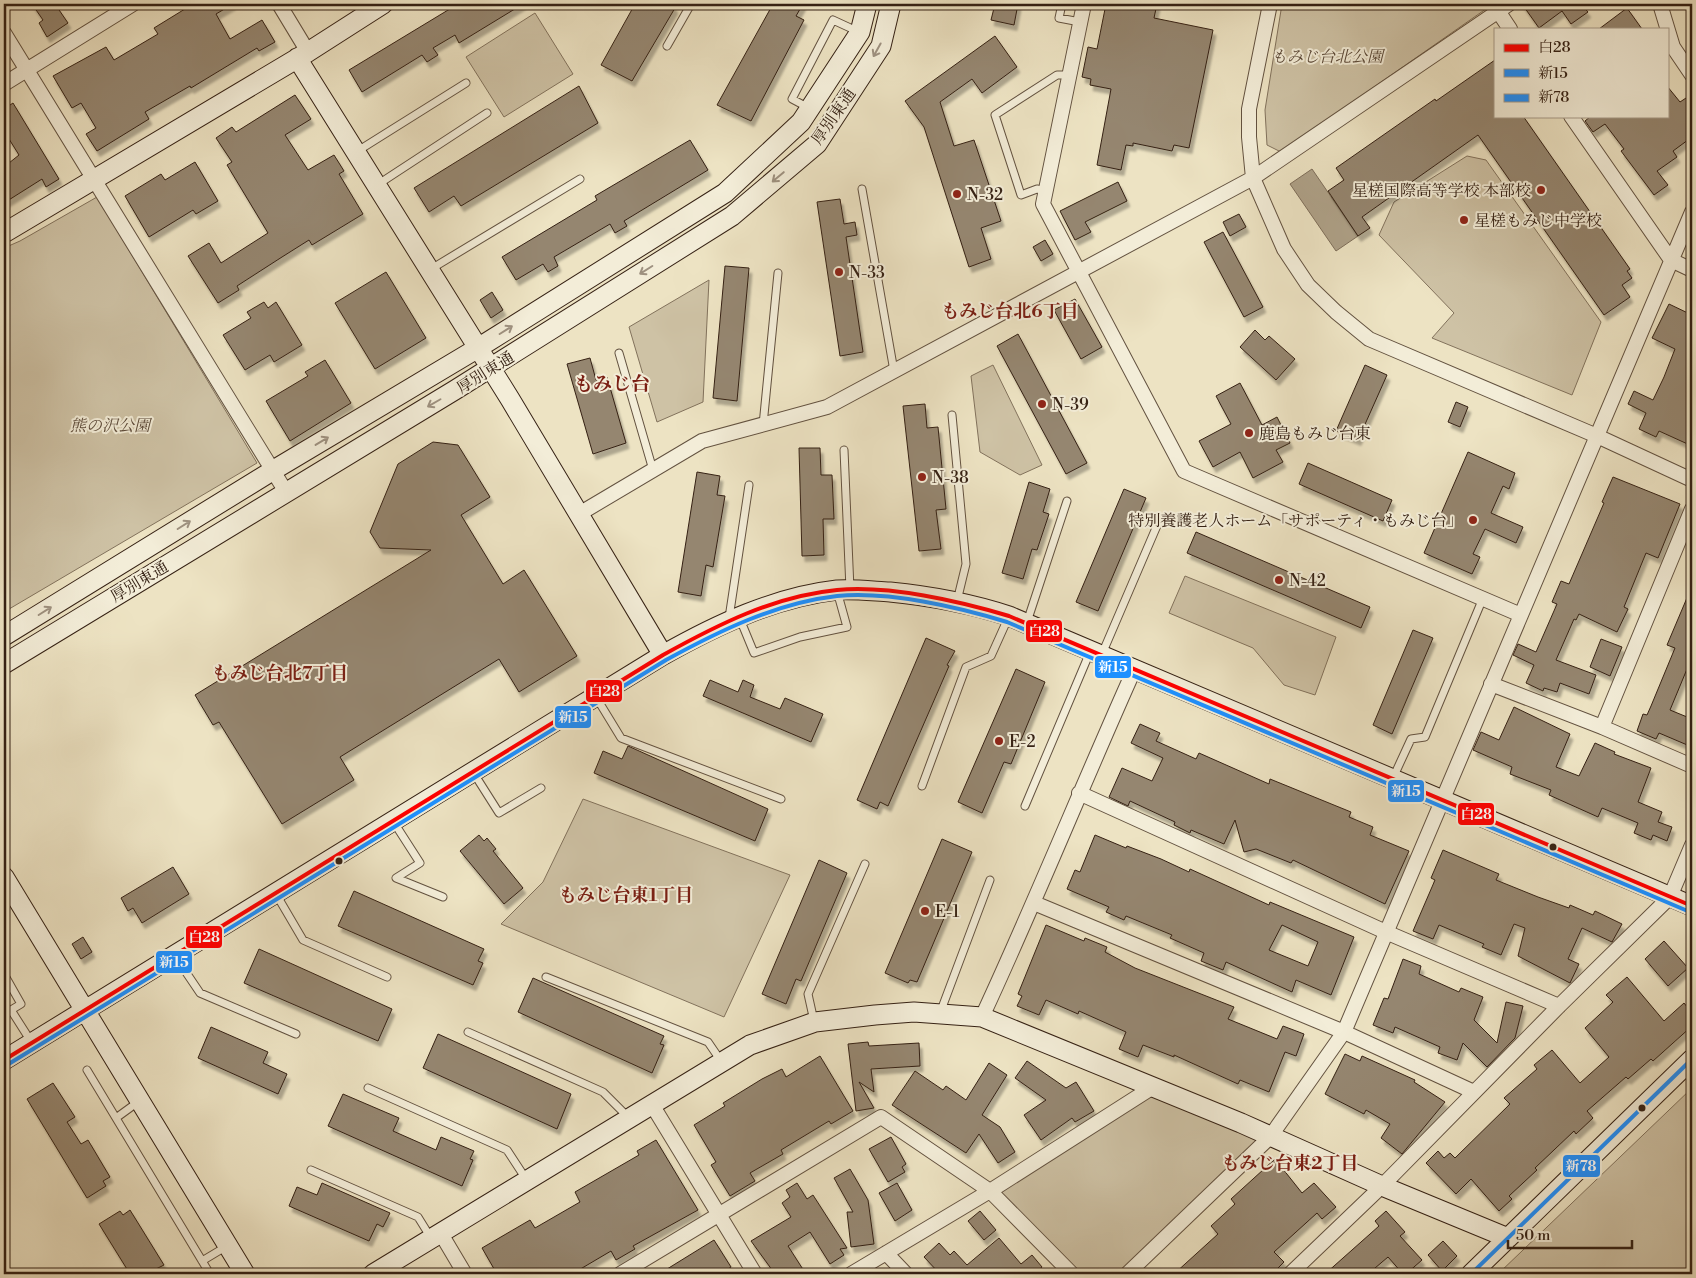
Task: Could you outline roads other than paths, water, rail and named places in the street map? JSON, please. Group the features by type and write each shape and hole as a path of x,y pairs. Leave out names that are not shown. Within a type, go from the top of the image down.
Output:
{"street":[{"path":"4,84 134,4"},
{"path":"279,4 303,55 355,153 478,348 663,655"},
{"path":"4,233 303,55 383,4"},
{"name":"厚別東通","path":"4,636 272,471 478,348 724,193 801,122 860,32 867,4"},
{"name":"厚別東通","path":"4,664 490,368 732,216 817,144 881,46 891,4"},
{"path":"1084,4 1043,204 1184,471 1521,615"},
{"path":"1270,4 1249,109 1249,137 1253,178 1284,249 1308,285 1336,312 1369,339 1597,436 1692,480"},
{"path":"1660,4 1667,28"},
{"path":"579,514 702,442 827,407 1253,178 1503,8 1510,28"},
{"path":"1668,30 1673,47 1692,75"},
{"path":"4,33 286,492"},
{"path":"1572,118 1671,260 1692,270"},
{"path":"1127,1274 1270,1137 1344,1032 1388,933 1491,684 1692,212"},
{"path":"1602,727 1692,509"},
{"path":"4,1060 595,696 695,637 770,604 844,590 938,596 1009,616 1393,778 1442,802 1692,906"},
{"path":"982,1017 1034,904 1079,793 1134,670"},
{"path":"1491,684 1602,727 1692,766"},
{"path":"1079,793 1388,933 1559,1006"},
{"path":"1290,1274 1382,1186 1559,1006 1670,897 1692,845"},
{"path":"4,878 245,1274"},
{"path":"1034,904 1344,1032 1474,1092"},
{"path":"373,1274 651,1103 750,1045 815,1022 914,1012 982,1017 1153,1088 1241,1122 1270,1137 1382,1186 1508,1238"},
{"path":"1471,1274 1692,1059"},
{"path":"851,1274 1153,1088"},
{"path":"651,1103 755,1274"},
{"path":"620,1274 881,1117 990,1190 1072,1274"},
{"path":"435,1235 465,1274"},
{"path":"886,1253 906,1274"}],"lane":[{"path":"667,46 691,4"},
{"path":"1062,4 1059,18 1080,22"},
{"path":"810,108 792,99 833,20 860,32"},
{"path":"1046,191 1036,189 1021,195 995,115 1057,75 1069,76"},
{"path":"355,153 466,83"},
{"path":"376,186 488,113"},
{"path":"430,270 580,179"},
{"path":"862,188 894,371"},
{"path":"763,426 778,273"},
{"path":"619,353 653,470"},
{"path":"952,415 966,564 957,601"},
{"path":"749,485 734,620 754,653 800,637 847,627 844,590 844,450"},
{"path":"1026,623 1067,501"},
{"path":"1025,806 1159,521"},
{"path":"1393,778 1411,739 1425,737 1483,598"},
{"path":"922,786 966,667 991,656 1009,616"},
{"path":"595,696 621,738 781,799"},
{"path":"473,772 499,813 541,788"},
{"path":"393,821 420,864 396,878 444,898"},
{"path":"815,1022 808,994 865,864"},
{"path":"940,1014 990,880"},
{"path":"276,894 303,940 387,976"},
{"path":"175,955 200,994 296,1034"},
{"path":"4,974 21,1004 11,1010 32,1044"},
{"path":"546,976 708,1042 722,1062"},
{"path":"468,1032 603,1092 628,1117"},
{"path":"87,1070 210,1274"},
{"path":"368,1088 507,1150 526,1180"},
{"path":"116,1118 139,1102"},
{"path":"311,1170 418,1217 435,1235"},
{"path":"202,1261 227,1246"}],"place":[{"name":"星槎国際高等学校 本部校","path":"1541,190"},
{"name":"N-32","path":"957,194"},
{"name":"星槎もみじ中学校","path":"1464,220"},
{"name":"N-33","path":"839,272"},
{"name":"N-39","path":"1042,404"},
{"name":"鹿島もみじ台東","path":"1249,433"},
{"name":"N-38","path":"922,477"},
{"name":"特別養護老人ホーム「サポーティ・もみじ台」","path":"1473,520"},
{"name":"N-42","path":"1279,580"},
{"name":"E-2","path":"999,741"},
{"name":"E-1","path":"925,911"}],"district":[{"name":"もみじ台北6丁目","path":"1010,311"},
{"name":"もみじ台","path":"612,383"},
{"name":"もみじ台北7丁目","path":"280,673"},
{"name":"もみじ台東1丁目","path":"626,895"},
{"name":"もみじ台東2丁目","path":"1290,1163"}],"park label":[{"name":"もみじ台北公園","path":"1327,56"},
{"name":"熊の沢公園","path":"110,425"}]}
